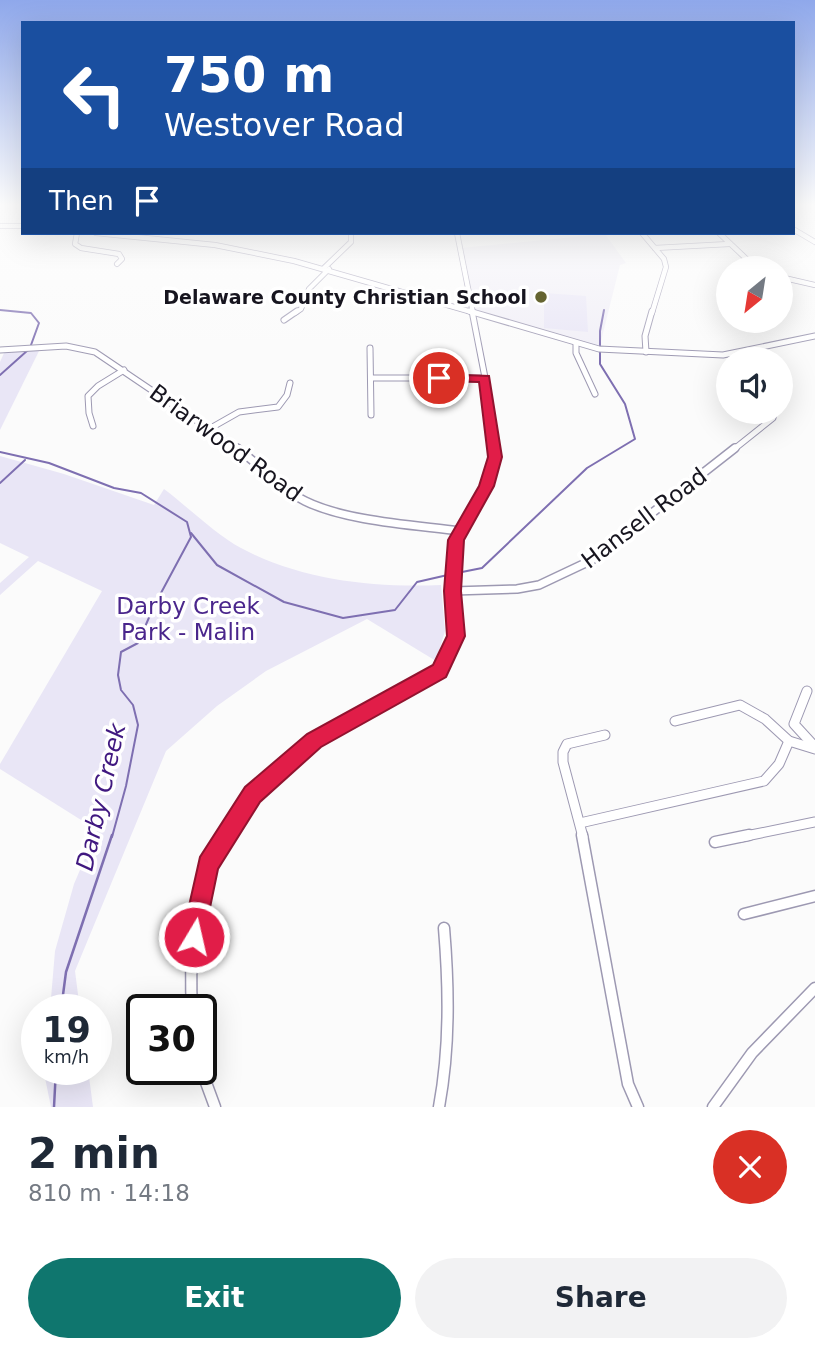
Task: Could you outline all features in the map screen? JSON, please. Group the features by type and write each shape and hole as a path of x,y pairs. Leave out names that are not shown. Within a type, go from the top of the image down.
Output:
{"street":[{"path":"117,264 122,259 121,256"},
{"path":"266,256 326,269 576,344 601,349 716,355"},
{"path":"284,320 302,309 309,289 338,256"},
{"path":"191,994 195,917 208,865 253,794 314,741 439,671 456,636 454,550 459,531 486,486 495,457 485,378 462,256"},
{"path":"646,352 645,337 666,267 659,256"},
{"path":"793,280 815,285"},
{"path":"764,347 815,336"},
{"path":"576,344 576,353 594,394"},
{"name":"Briarwood Road","path":"0,350 34,346 80,348 95,352 240,450 284,488 307,502 367,519 459,531"},
{"path":"370,348 371,415"},
{"path":"93,426 85,404 87,397 93,390 124,370"},
{"path":"372,378 485,378"},
{"path":"209,429 238,412 272,409 283,405 287,400 290,383"},
{"name":"Hansell Road","path":"453,591 517,589 539,585 593,560 765,424"},
{"path":"807,691 794,724 815,748"},
{"path":"675,721 740,705 765,719 789,741 815,748"},
{"path":"605,735 567,744 563,752 563,762 580,823 628,1084 638,1107"},
{"path":"580,823 764,781 779,764 789,741"},
{"path":"715,842 815,822"},
{"path":"744,914 813,899"},
{"path":"439,1107 447,1054 448,969 444,928"},
{"path":"713,1107 752,1053 815,988"},
{"path":"207,1085 215,1107"}],"shaded area":[{"name":"Delaware County Christian School","path":"463,256 621,256 626,263 620,265 599,349 474,312"}],"green space":[{"path":"544,293 586,296 588,332 544,328"},
{"path":"40,349 0,430 0,362 4,353"},
{"name":"Darby Creek Park - Malin","path":"0,456 64,474 154,505 164,489 231,542 288,568 364,583 441,585 445,631 436,661 367,619 266,671 217,706 166,751 75,971 78,994 51,994 55,951 74,884 97,830 0,769 0,764 102,591 38,561 0,595 0,583 29,557 0,543"},
{"path":"46,1085 90,1085 93,1107 51,1107"}],"waterway":[{"name":"Darby Creek","path":"0,310 31,313 39,323 31,345"},
{"path":"457,573 482,568 587,468 635,439 625,404 600,364 600,331 604,310"},
{"name":"Darby Creek","path":"0,375 28,350"},
{"name":"Darby Creek","path":"0,452 49,463 114,488 141,493 187,522 191,537 154,606 138,643 121,652 118,675 121,690 133,705 138,725 126,786 112,837"},
{"path":"0,483 25,460"},
{"path":"191,533 217,565 284,602 343,618 395,610 417,582 452,574"},
{"name":"Darby Creek","path":"63,994 66,972 112,835"},
{"name":"Darby Creek","path":"54,1107 55,1085"}],"place":[{"name":"Delaware County Christian School","path":"541,297"}],"route":[{"path":"194,937 195,917 208,865 253,794 314,741 439,671 456,636 453,591 456,540 486,486 495,457 485,378 439,378"}]}
